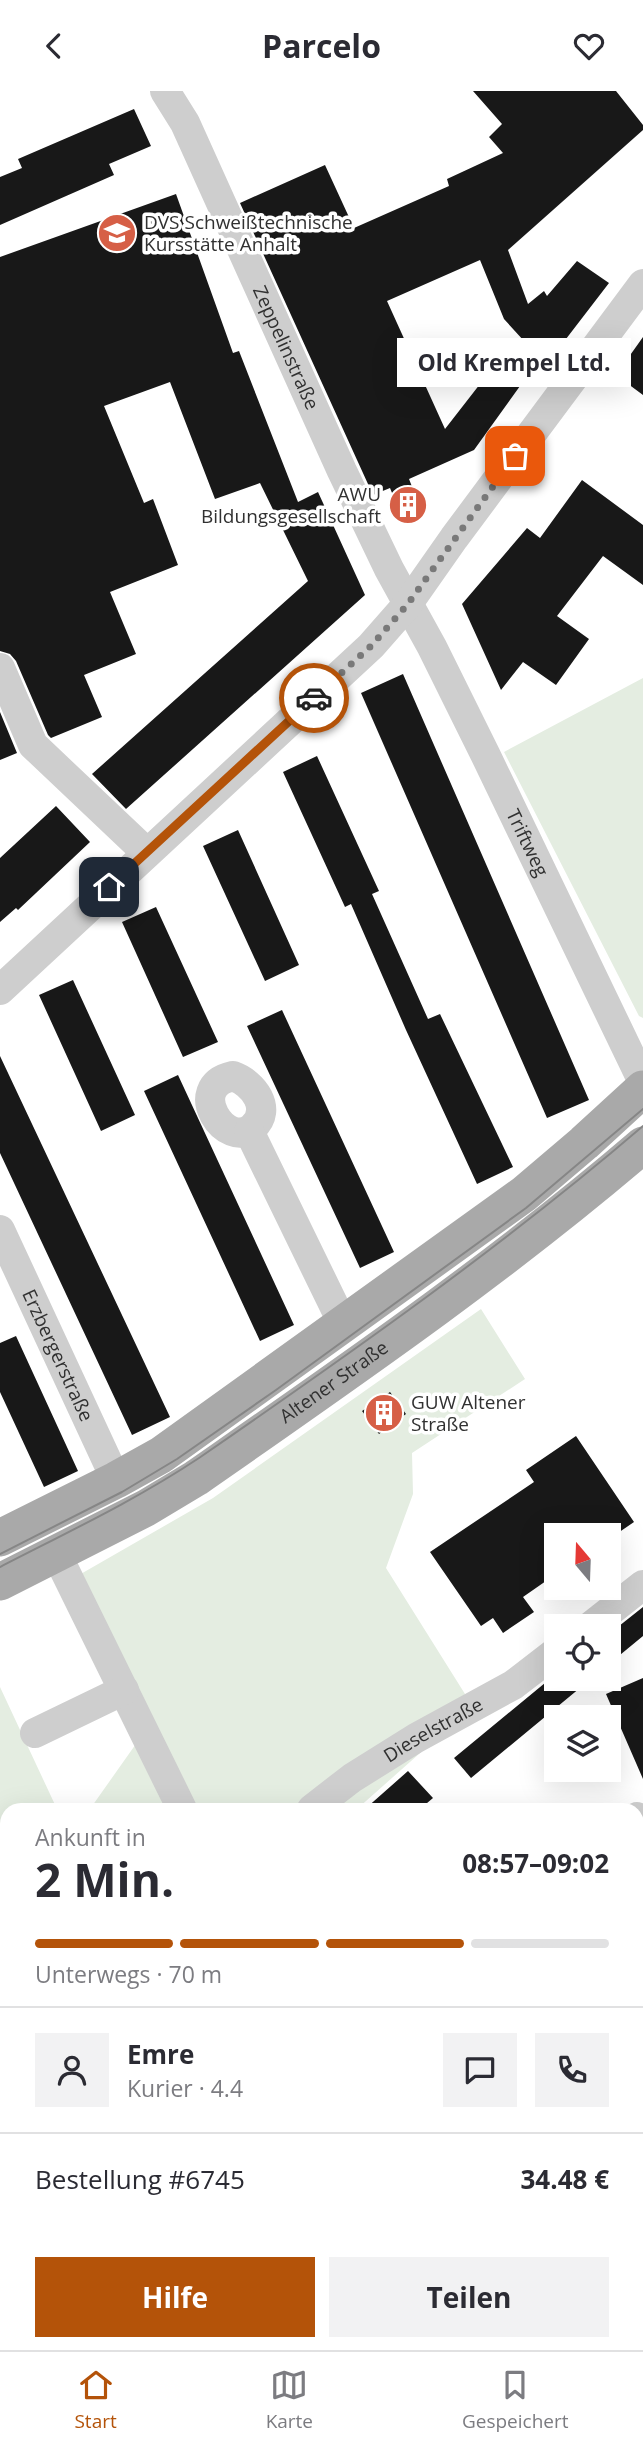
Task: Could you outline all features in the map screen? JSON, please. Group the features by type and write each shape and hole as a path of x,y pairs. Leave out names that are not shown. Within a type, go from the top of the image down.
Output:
{"main road":[{"name":"Altener Straße","path":"0,1538 161,1455 524,1194 643,1089"},
{"name":"Altener Straße","path":"0,1582 57,1555 166,1496 240,1447 488,1269 584,1196 643,1145"}],"street":[{"name":"Zeppelinstraße","path":"165,91 185,123 342,471 407,605"},
{"path":"0,989 371,646 407,605 643,284"},
{"name":"Triftweg","path":"407,605 432,647 643,1082"},
{"path":"0,668 33,745 146,852"},
{"path":"249,1131 343,1324"},
{"name":"Erzbergerstraße","path":"0,1230 116,1480"},
{"path":"57,1555 179,1803"},
{"path":"606,1614 643,1585"},
{"name":"Dieselstraße","path":"320,1803 352,1778 415,1738 513,1685 544,1661"},
{"path":"35,1733 124,1690"}],"shaded area":[{"path":"643,678 643,1018 639,1016 504,752"},
{"path":"481,1309 525,1379 412,1453 413,1494 386,1568 465,1694 428,1746 364,1803 94,1803 150,1724 79,1575 213,1498"},
{"path":"0,1687 54,1803 0,1803"}],"building":[{"path":"473,91 616,91 643,125 643,130 508,250 528,304 544,291 547,296 577,261 609,283 546,365 504,319 480,260 387,301 445,429 494,366 520,386 474,450 409,479 420,507 401,515 390,488 373,495 240,203 325,165 354,228 449,186 447,179 503,153 489,137 502,124"},
{"path":"134,109 151,146 109,164 114,175 0,225 0,177 22,168 18,159"},
{"path":"176,194 233,353 239,351 298,502 318,492 365,595 126,809 92,774 308,581 260,483 215,499 170,382 104,406 144,503 153,499 178,565 110,592 136,654 84,675 102,717 51,738 48,735 16,661 10,654 0,651 0,257"},
{"path":"643,337 643,395 616,375"},
{"path":"582,480 643,525 643,585 603,556 557,616 589,639 556,685 523,662 501,690 462,604 527,528 540,538"},
{"path":"403,674 589,1100 547,1118 361,693"},
{"path":"0,712 17,753 0,760"},
{"path":"317,756 379,891 372,894 428,1019 440,1014 513,1167 477,1184 351,904 345,907 283,772"},
{"path":"56,806 90,842 18,910 16,908 0,922 0,858"},
{"path":"238,830 299,965 265,981 203,846"},
{"path":"156,907 218,1042 183,1057 122,922"},
{"path":"73,980 135,1115 101,1131 39,995"},
{"path":"282,1010 394,1252 360,1268 247,1026"},
{"path":"0,1056 170,1417 132,1435 0,1153"},
{"path":"178,1075 294,1325 260,1341 144,1091"},
{"path":"16,1336 78,1471 44,1487 0,1392 0,1343"},
{"name":"GUW Altener Straße","path":"390,1392 406,1414 379,1434 362,1411"},
{"path":"576,1436 634,1522 621,1531 621,1523 544,1523 544,1582 523,1597 534,1612 503,1633 493,1618 481,1626 430,1552 534,1482 526,1470"},
{"path":"643,1607 643,1636 621,1654 621,1624"},
{"path":"643,1678 643,1779 621,1728 621,1705 611,1705 606,1694 621,1691 621,1688"},
{"path":"544,1684 544,1691 576,1691 559,1705 544,1705 544,1718 471,1778 454,1758"},
{"path":"408,1771 433,1798 427,1803 372,1803"}],"tram line":[{"path":"0,1554 122,1492 177,1459 526,1208 643,1109"},
{"path":"0,1567 126,1502 199,1458 481,1257 643,1126"}],"way so far":[{"path":"314,698 371,646 407,605 515,456"}],"place":[{"name":"DVS Schweißtechnische Kursstätte Anhalt","path":"117,233"},
{"name":"Old Krempel Ltd.","path":"515,456"},
{"name":"AWU Bildungsgesellschaft","path":"408,505"},
{"name":"GUW Altener Straße","path":"384,1413"}],"route":[{"path":"109,887 314,698"}]}
